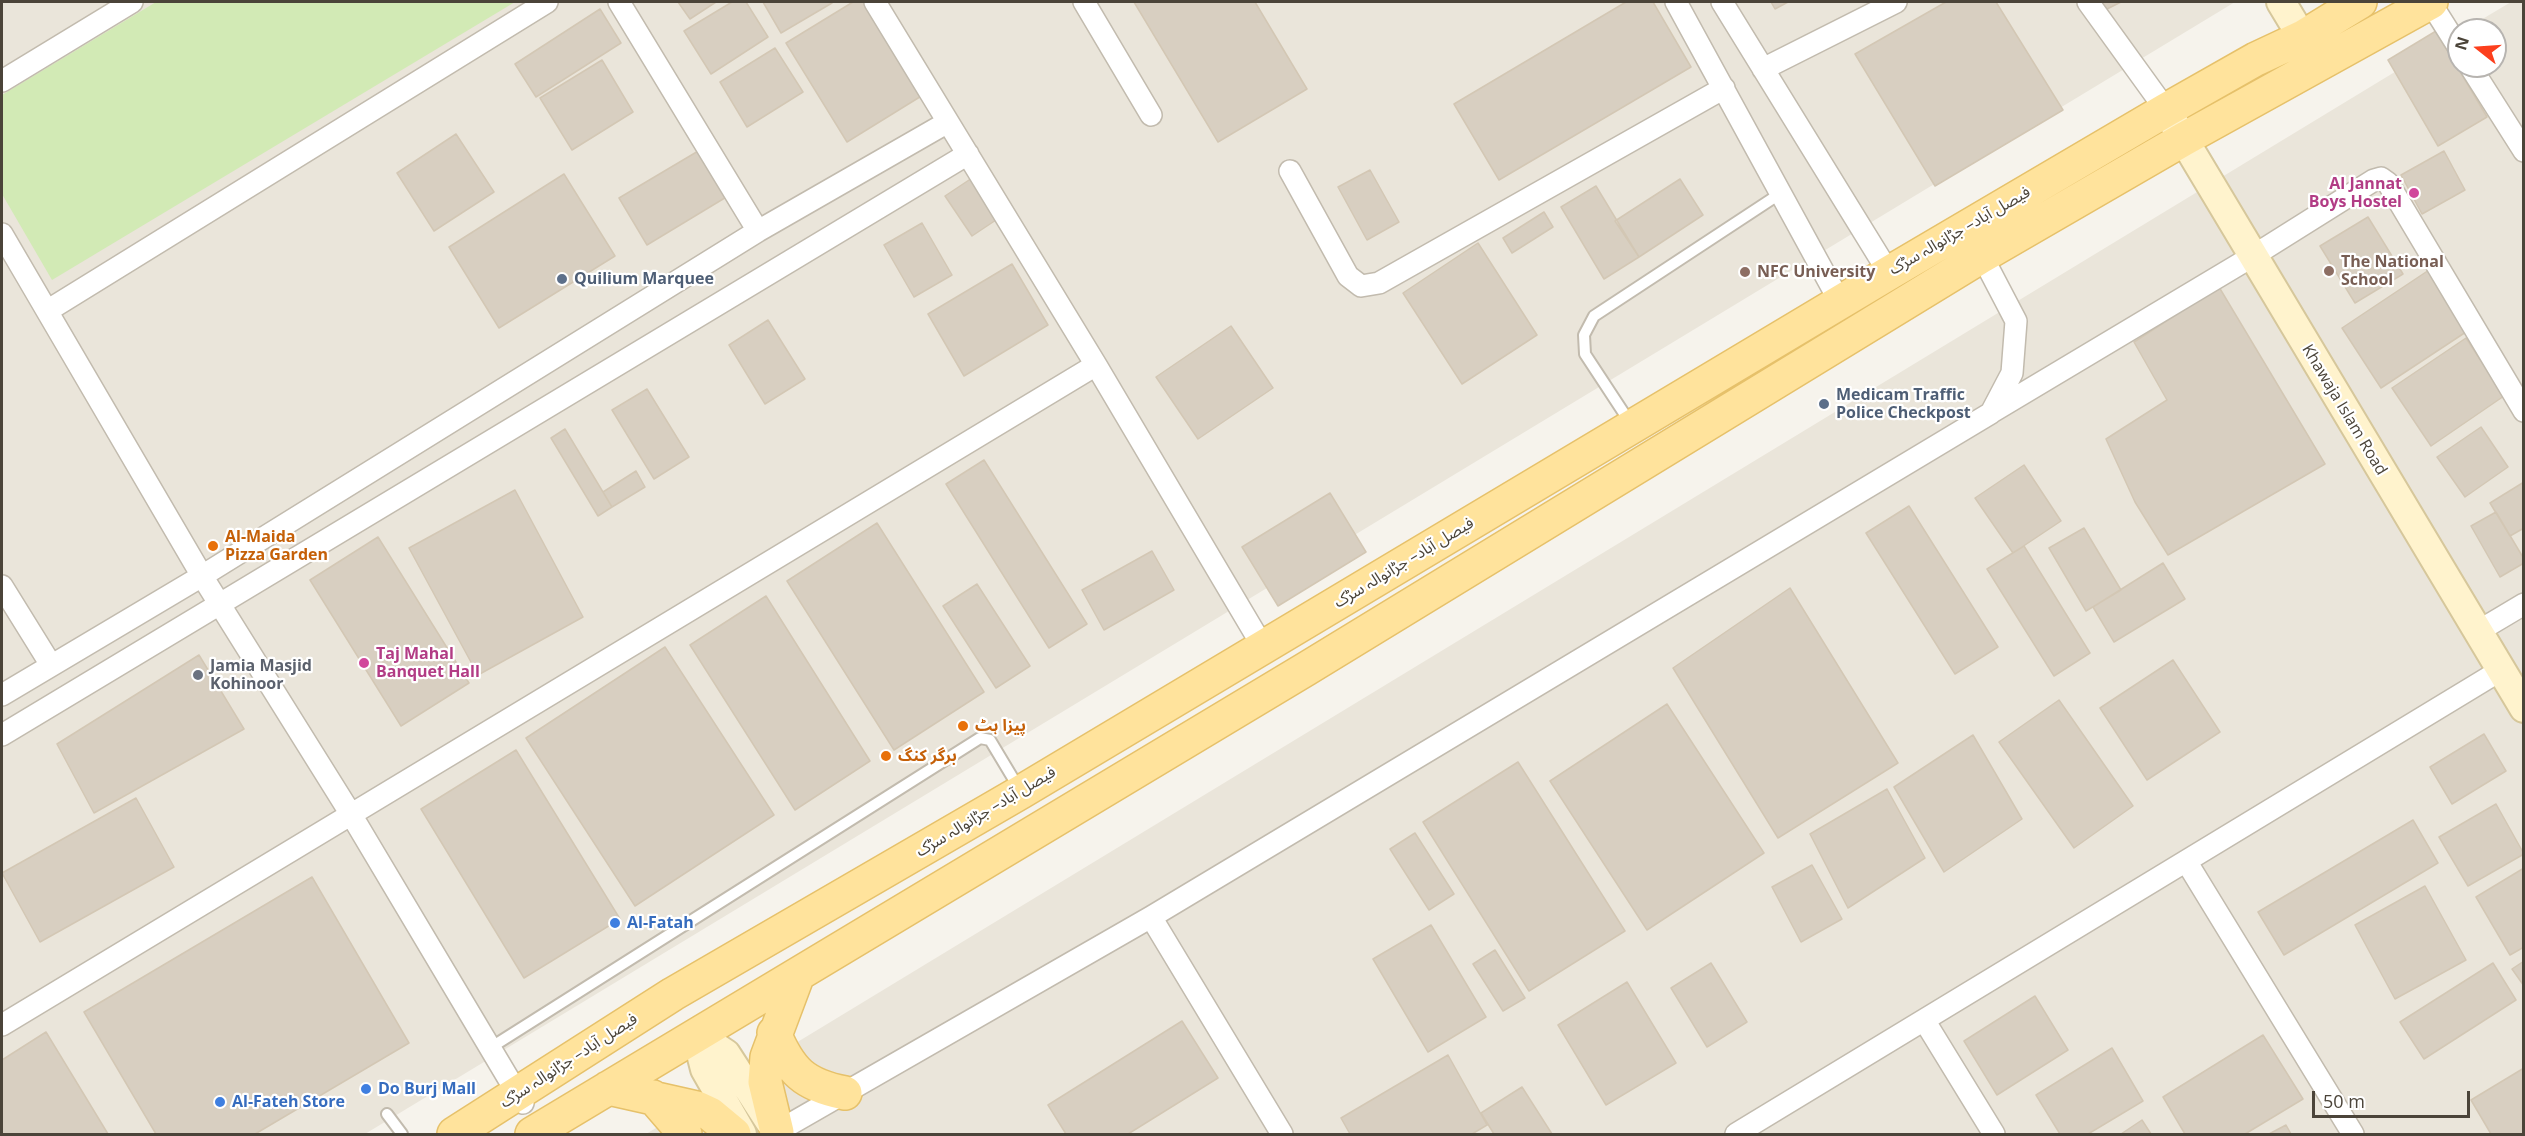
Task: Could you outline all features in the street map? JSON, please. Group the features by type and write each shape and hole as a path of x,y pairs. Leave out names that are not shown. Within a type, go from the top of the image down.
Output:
{"main road":[{"name":"فیصل آباد– جڑانوالہ سڑک","path":"466,1127 608,1088 696,1034 797,977 1982,256 2184,139 2311,50 2360,2"},
{"name":"فیصل آباد– جڑانوالہ سڑک","path":"524,1111 673,994 945,837 1840,302 2166,110 2256,59 2311,50 2431,2"},
{"path":"524,1111 653,1032 676,1028 696,1034 712,999 872,896 945,837"},
{"path":"776,1134 765,1082 767,1057 774,1033 797,977"},
{"path":"774,1033 795,1072 809,1083 845,1093"},
{"path":"608,1088 653,1096 697,1108 710,1114 734,1134"},
{"path":"653,1096 685,1134"}],"street":[{"path":"2,81 132,2"},
{"path":"47,311 547,2"},
{"path":"619,2 758,231"},
{"path":"875,2 1096,365 1263,647"},
{"path":"1084,2 1151,115"},
{"path":"1676,2 1840,302"},
{"path":"1722,2 1889,273"},
{"path":"1763,69 1896,2"},
{"path":"2088,2 2166,110"},
{"path":"2281,2 2311,50"},
{"path":"2431,2 2447,28"},
{"path":"2477,78 2523,151"},
{"path":"1290,171 1348,276 1361,286 1380,283 1724,88"},
{"name":"Khawaja Islam Road","path":"2166,110 2523,708"},
{"path":"2,695 202,576 758,231 948,122"},
{"path":"2,735 968,154"},
{"path":"696,1034 726,1054 776,1134 1150,917 2253,256 2374,180 2381,178 2388,183 2523,411"},
{"path":"2,234 202,576 352,816 490,1048 524,1111"},
{"path":"1982,256 2016,321 2012,372 1991,412"},
{"path":"2,1025 352,816 1096,365"},
{"path":"2,586 51,665"},
{"path":"2476,632 2523,604"},
{"path":"1736,1134 2501,670"},
{"path":"2186,861 2354,1134"},
{"path":"1150,917 1282,1134"},
{"path":"1924,1020 1994,1134"},
{"path":"696,1034 705,1070 742,1134"}],"lane":[{"path":"1632,426 1585,354 1584,335 1594,316 1781,193"},
{"path":"490,1048 980,738 990,740 1021,792"},
{"path":"387,1114 402,1134"}],"shaded area":[{"path":"2,2 2235,2 365,1134 2,1134"},
{"path":"2511,2 2523,2 2523,1134 646,1134 2447,40 2447,78 2507,78 2507,18 2484,18"}],"green space":[{"path":"156,2 515,2 52,280 2,194 2,95"}],"building":[{"path":"678,2 716,2 690,19"},
{"path":"732,2 746,2 768,37 711,74 684,31"},
{"path":"763,2 831,2 832,3 781,33"},
{"path":"853,2 866,2 923,95 847,142 786,43"},
{"path":"1134,2 1255,2 1307,89 1218,142"},
{"path":"1626,2 1653,2 1691,67 1499,180 1454,104"},
{"path":"1771,2 1788,2 1775,9"},
{"path":"1946,2 1996,2 2063,110 1935,186 1855,54"},
{"path":"2096,2 2121,2 2101,12"},
{"path":"600,9 621,43 536,97 515,64"},
{"path":"2436,31 2447,50 2447,78 2464,78 2487,117 2438,146 2388,60"},
{"path":"775,48 803,92 747,127 720,82"},
{"path":"602,60 633,112 572,150 540,98"},
{"path":"456,134 494,192 434,231 397,173"},
{"path":"705,147 733,193 647,245 619,198"},
{"path":"2444,151 2465,190 2422,214 2401,175"},
{"path":"1370,170 1399,222 1367,240 1338,187"},
{"path":"564,174 615,256 499,328 449,247"},
{"path":"972,178 999,218 972,236 945,196"},
{"path":"1680,179 1703,215 1639,257 1615,221"},
{"path":"1596,186 1639,257 1604,279 1561,207"},
{"path":"1544,212 1553,227 1512,253 1503,238"},
{"path":"2368,217 2403,274 2355,303 2320,246"},
{"path":"922,223 952,275 914,297 884,245"},
{"path":"1478,243 1537,335 1462,384 1403,293"},
{"path":"1012,264 1048,325 964,376 928,314"},
{"path":"2429,270 2469,330 2381,388 2342,328"},
{"path":"2219,287 2325,464 2168,555 2135,502 2106,439 2167,400 2134,342"},
{"path":"768,320 805,379 765,404 729,345"},
{"path":"1231,326 1273,388 1198,439 1156,377"},
{"path":"2466,338 2504,396 2431,446 2392,388"},
{"path":"647,389 689,457 654,479 612,410"},
{"path":"2481,427 2508,467 2465,497 2437,457"},
{"path":"565,429 612,507 598,516 551,438"},
{"path":"984,460 1087,624 1049,648 946,484"},
{"path":"2024,465 2061,521 2013,553 1975,498"},
{"path":"636,471 645,487 612,507 603,492"},
{"path":"2524,482 2524,528 2510,536 2490,503"},
{"path":"515,490 583,617 478,675 409,548"},
{"path":"1330,493 1366,552 1278,606 1242,547"},
{"path":"1909,506 1998,647 1955,674 1866,533"},
{"path":"2496,512 2524,559 2524,563 2500,577 2471,526"},
{"path":"877,523 984,692 894,750 787,581"},
{"path":"2084,528 2121,590 2086,611 2049,548"},
{"path":"378,537 469,683 401,726 310,580"},
{"path":"2024,546 2090,653 2054,676 1987,569"},
{"path":"1152,551 1174,590 1104,630 1082,590"},
{"path":"2163,563 2185,599 2114,642 2093,607"},
{"path":"977,584 1030,666 996,688 943,606"},
{"path":"1790,588 1898,763 1778,838 1673,668"},
{"path":"766,596 870,761 795,810 690,645"},
{"path":"665,647 774,815 635,906 526,738"},
{"path":"199,655 244,729 94,813 57,744"},
{"path":"2173,660 2220,732 2147,780 2100,708"},
{"path":"2059,700 2133,806 2074,848 1999,742"},
{"path":"1667,704 1764,853 1647,930 1550,781"},
{"path":"2484,734 2506,771 2452,804 2430,767"},
{"path":"1973,735 2022,819 1944,872 1894,787"},
{"path":"516,750 620,919 524,978 421,809"},
{"path":"1518,762 1625,931 1529,991 1423,822"},
{"path":"1887,789 1925,858 1848,908 1810,834"},
{"path":"136,798 174,867 40,942 2,873"},
{"path":"2496,804 2524,854 2468,886 2439,837"},
{"path":"2413,820 2438,863 2284,955 2258,912"},
{"path":"1415,833 1454,894 1429,910 1390,849"},
{"path":"1812,865 1842,919 1801,942 1772,887"},
{"path":"2524,868 2524,947 2510,955 2476,897"},
{"path":"312,877 409,1043 255,1134 156,1134 84,1012"},
{"path":"2425,886 2466,960 2395,999 2355,925"},
{"path":"1431,925 1486,1017 1428,1052 1373,959"},
{"path":"1495,950 1525,998 1503,1011 1473,964"},
{"path":"2524,961 2524,986 2512,969"},
{"path":"1711,963 1747,1022 1707,1047 1671,988"},
{"path":"2493,963 2516,1000 2424,1059 2400,1022"},
{"path":"1627,982 1676,1063 1606,1105 1558,1025"},
{"path":"2035,996 2068,1050 1997,1095 1964,1041"},
{"path":"1182,1021 1218,1078 1128,1134 1066,1134 1048,1105"},
{"path":"46,1032 108,1134 2,1134 2,1060"},
{"path":"2263,1035 2303,1099 2245,1134 2185,1134 2163,1097"},
{"path":"2112,1048 2143,1101 2088,1134 2060,1134 2036,1095"},
{"path":"1448,1055 1487,1125 1472,1134 1350,1134 1341,1118"},
{"path":"2524,1068 2524,1134 2491,1134 2471,1100"},
{"path":"1522,1087 1552,1134 1494,1134 1481,1113"},
{"path":"2142,1120 2151,1134 2121,1134"},
{"path":"2286,1125 2291,1134 2269,1134"}],"place":[{"name":"Al Jannat Boys Hostel","path":"2414,193"},
{"name":"The National School","path":"2329,271"},
{"name":"NFC University","path":"1745,272"},
{"name":"Quilium Marquee","path":"562,279"},
{"name":"Medicam Traffic Police Checkpost","path":"1824,404"},
{"name":"Al-Maida Pizza Garden","path":"213,546"},
{"name":"Taj Mahal Banquet Hall","path":"364,663"},
{"name":"Jamia Masjid Kohinoor","path":"198,675"},
{"name":"پیزا ہٹ","path":"963,726"},
{"name":"برگر کنگ","path":"886,756"},
{"name":"Al-Fatah","path":"615,923"},
{"name":"Do Burj Mall","path":"366,1089"},
{"name":"Al-Fateh Store","path":"220,1102"}]}
